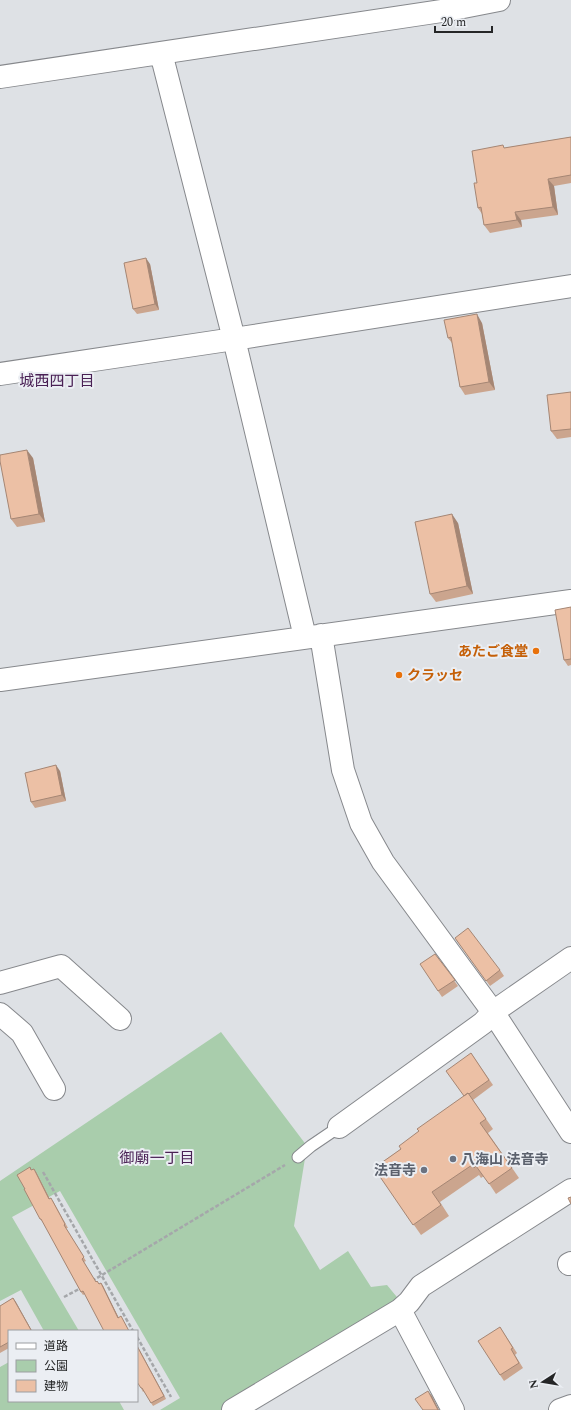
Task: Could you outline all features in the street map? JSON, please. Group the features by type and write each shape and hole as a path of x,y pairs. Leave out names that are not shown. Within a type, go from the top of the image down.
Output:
{"street":[{"path":"0,77 161,53 447,5 499,0"},
{"path":"161,53 234,340 313,636 343,770 361,823 383,862 493,1012 571,1132"},
{"path":"0,374 234,340 571,286"},
{"path":"0,680 571,601"},
{"path":"339,1127 483,1023 493,1012 571,958"},
{"path":"0,983 61,966 120,1019"},
{"path":"0,1014 22,1033 54,1089"},
{"path":"233,1410 400,1310 409,1302 421,1286 571,1190"},
{"path":"400,1310 453,1410"},
{"path":"560,1410 571,1406"}],"lane":[{"path":"298,1157 310,1146 339,1127"}],"path":[{"path":"89,1283 298,1157"},
{"path":"43,1172 103,1275 132,1330"},
{"path":"64,1297 83,1286"},
{"path":"138,1339 171,1397"}],"green space":[{"path":"221,1032 307,1146 294,1226 320,1270 348,1251 371,1287 387,1285 401,1302 225,1410 160,1410 180,1398 60,1191 12,1217 78,1330 43,1330 21,1290 0,1301 0,1181"},
{"path":"8,1363 8,1402 120,1402 124,1410 0,1410 0,1367"}],"building":[{"path":"571,137 571,175 548,179 553,207 515,212 517,220 484,225 481,207 478,208 474,183 477,183 472,151 503,145 504,148"},
{"path":"146,258 155,304 133,309 124,263"},
{"path":"477,314 489,382 460,387 451,337 448,338 444,320"},
{"path":"571,392 571,429 551,431 547,395"},
{"path":"27,450 39,514 11,519 0,455"},
{"path":"452,514 467,586 430,594 415,522"},
{"path":"571,607 571,659 564,660 555,610"},
{"path":"56,765 62,795 31,802 25,773"},
{"path":"468,928 500,970 486,981 455,938"},
{"path":"435,954 455,980 438,991 420,964"},
{"path":"471,1053 489,1080 464,1096 446,1071"},
{"name":"法音寺","path":"468,1093 486,1119 480,1123 512,1168 489,1184 476,1166 474,1168 472,1165 432,1192 441,1205 413,1225 374,1168 401,1149 399,1146 419,1131 417,1129"},
{"path":"30,1167 31,1170 34,1169 49,1199 51,1198 65,1224 64,1225 84,1257 82,1259 96,1282 97,1281 99,1284 101,1283 118,1318 121,1316 128,1330 103,1330 83,1291 81,1292 40,1219 17,1175"},
{"path":"571,1197 571,1204 568,1198"},
{"path":"13,1298 31,1330 8,1330 8,1343 0,1347 0,1306"},
{"path":"500,1327 513,1348 511,1349 519,1363 500,1375 478,1341"},
{"path":"138,1348 164,1396 151,1403 138,1384"},
{"path":"428,1391 438,1410 423,1410 415,1399"}],"place":[{"name":"あたご食堂","path":"536,651"},
{"name":"クラッセ","path":"399,675"},
{"name":"八海山 法音寺","path":"453,1159"},
{"name":"法音寺","path":"424,1170"}],"district":[{"name":"城西四丁目","path":"57,381"},
{"name":"御廟一丁目","path":"157,1158"}]}
